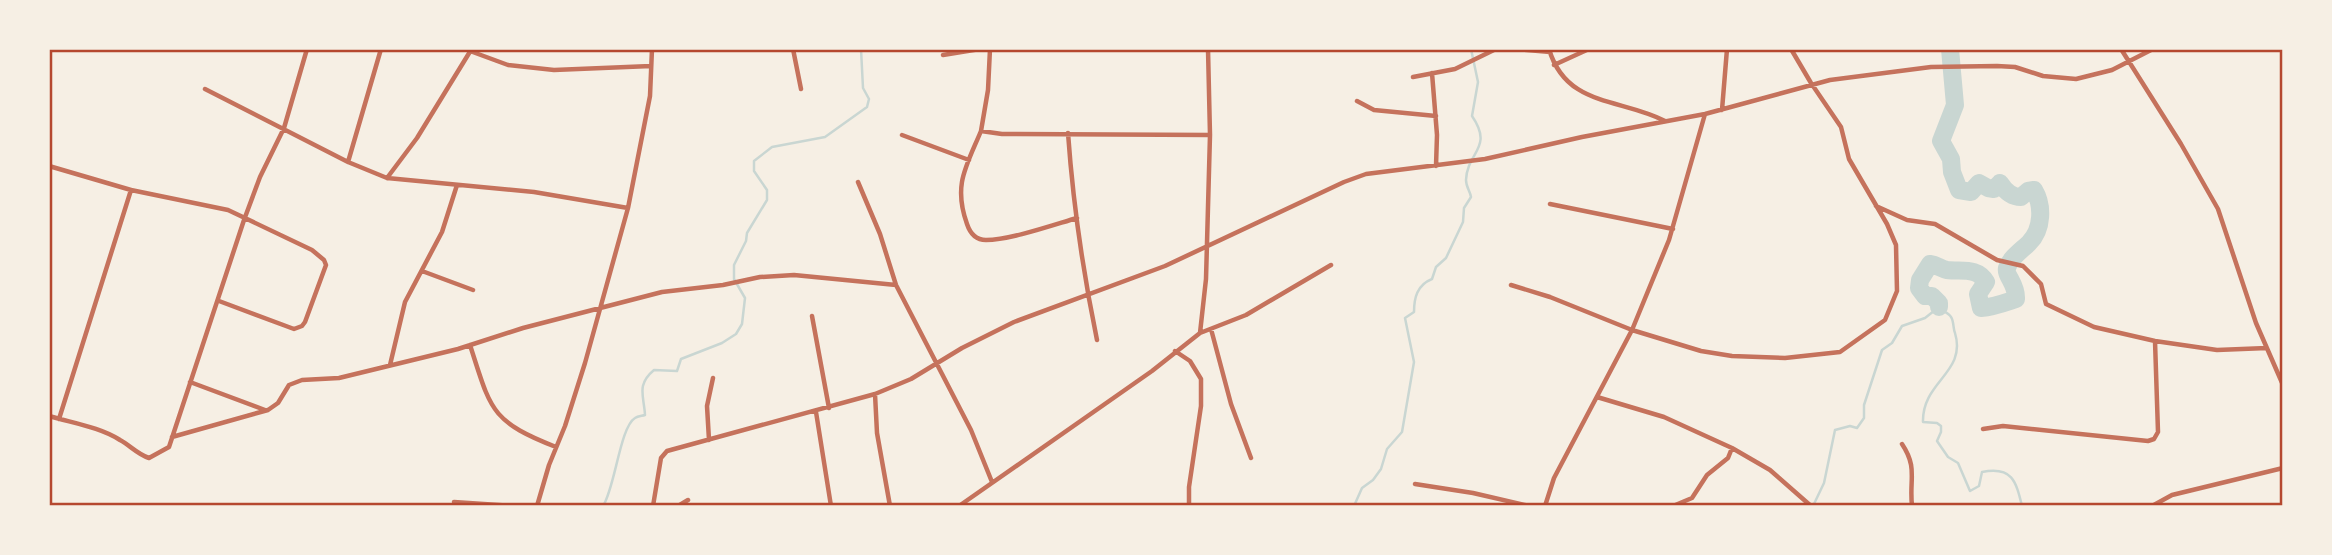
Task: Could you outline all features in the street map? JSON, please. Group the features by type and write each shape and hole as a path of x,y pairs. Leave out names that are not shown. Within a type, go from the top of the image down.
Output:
{"street":[{"path":"49,416 122,440 139,454 149,458 169,446 244,220 260,177 284,128 307,49"},
{"path":"348,162 381,49"},
{"path":"537,506 568,416 628,208 650,96 652,49"},
{"path":"793,49 801,89"},
{"path":"943,55 980,49"},
{"path":"990,49 988,90 981,131 960,185 960,206 969,230 976,238 986,240 1077,218"},
{"path":"1200,333 1207,248 1210,135 1208,49"},
{"path":"1413,77 1455,69 1496,49"},
{"path":"1517,49 1550,50 1554,65 1571,86 1593,98 1647,112 1665,121"},
{"path":"1554,65 1589,49"},
{"path":"1722,110 1727,49"},
{"path":"1511,285 1632,330 1701,351 1732,356 1785,358 1840,352 1885,320 1897,291 1896,245 1887,224 1849,159 1841,127 1791,49"},
{"path":"2121,49 2218,209 2256,323 2283,385"},
{"path":"653,506 661,458 676,447 816,412 875,394 936,366 962,348 1014,322 1165,266 1332,187 1366,174 1485,159 1705,114 1811,83 1931,67 2015,67 2043,76 2076,79 2112,70 2153,49"},
{"path":"387,178 417,138 471,50 508,65 554,70 651,66"},
{"path":"1432,74 1436,116 1436,166"},
{"path":"205,89 348,162 387,178 534,192 628,208"},
{"path":"1357,101 1374,110 1436,116"},
{"path":"1545,506 1554,478 1632,330 1655,277 1672,229 1705,114"},
{"path":"981,131 1002,134 1210,135"},
{"path":"1068,133 1087,293 1097,340"},
{"path":"902,135 969,160"},
{"path":"49,166 131,190 228,210 244,220 312,250 326,265 305,322 298,328 294,329 219,301"},
{"path":"858,182 877,224 896,285 971,429 992,482"},
{"path":"390,365 405,302 442,232 457,185"},
{"path":"59,419 131,190"},
{"path":"1550,204 1672,229"},
{"path":"1875,206 1907,220 1935,224 1997,260 2023,266 2041,284 2046,304 2094,327 2155,341 2217,350 2267,348"},
{"path":"959,506 1152,371 1200,333 1246,315 1331,265"},
{"path":"422,271 473,290"},
{"path":"172,437 268,410 278,403 289,385 295,382 339,378 470,345 601,306 662,292 723,285 760,277 794,275 896,285"},
{"path":"812,316 829,408"},
{"path":"1212,329 1231,404 1251,458"},
{"path":"1983,429 2003,426 2148,441 2154,439 2158,432 2155,341"},
{"path":"470,345 484,389 500,418 527,436 556,447"},
{"path":"1175,351 1190,361 1201,379 1201,406 1189,487 1189,506"},
{"path":"709,440 707,406 713,379"},
{"path":"190,382 256,408 268,410"},
{"path":"875,394 877,433 890,506"},
{"path":"1597,397 1664,417 1732,448 1770,470 1811,506"},
{"path":"816,412 831,506"},
{"path":"1902,443 1913,466 1909,486 1912,506"},
{"path":"1673,506 1692,498 1707,475 1728,458 1732,448"},
{"path":"2152,506 2172,495 2192,489 2283,468"},
{"path":"1415,484 1529,506"},
{"path":"678,506 688,500"},
{"path":"453,502 515,506"}],"waterway":[{"path":"603,506 625,433 635,418 645,415 642,391 648,375 654,370 677,371 681,359 722,343 736,334 742,324 745,298 734,279 734,265 747,233 767,200 767,190 754,171 754,161 772,147 825,137 867,107 869,99 863,88 861,49"},
{"path":"1354,506 1362,488 1373,480 1381,469 1387,449 1402,432 1414,362 1405,318 1414,312 1420,288 1432,279 1436,267 1446,258 1463,222 1464,208 1471,197 1466,182 1467,171 1480,143 1478,127 1472,116 1478,82 1471,49"},
{"path":"1939,307 1939,303 1932,296 1925,296 1919,288 1920,280 1930,264 1947,270 1974,272 1982,277 1986,282 1978,294 1981,308 2016,299 2007,268 2034,237 2040,217 2034,190 2021,197 2009,193 2000,183 1994,189 1979,183 1971,192 1959,190 1952,172 1951,159 1941,141 1955,105 1950,49"},
{"path":"1813,506 1824,483 1835,430 1850,426 1857,428 1864,418 1864,405 1882,350 1892,343 1902,326 1925,318 1939,307 1952,319 1957,347 1950,368 1929,396 1923,422 1941,426 1937,441 1948,457 1958,463 1970,491 1979,486 1982,472 2000,471 2011,477 2015,483 2022,506"}]}
